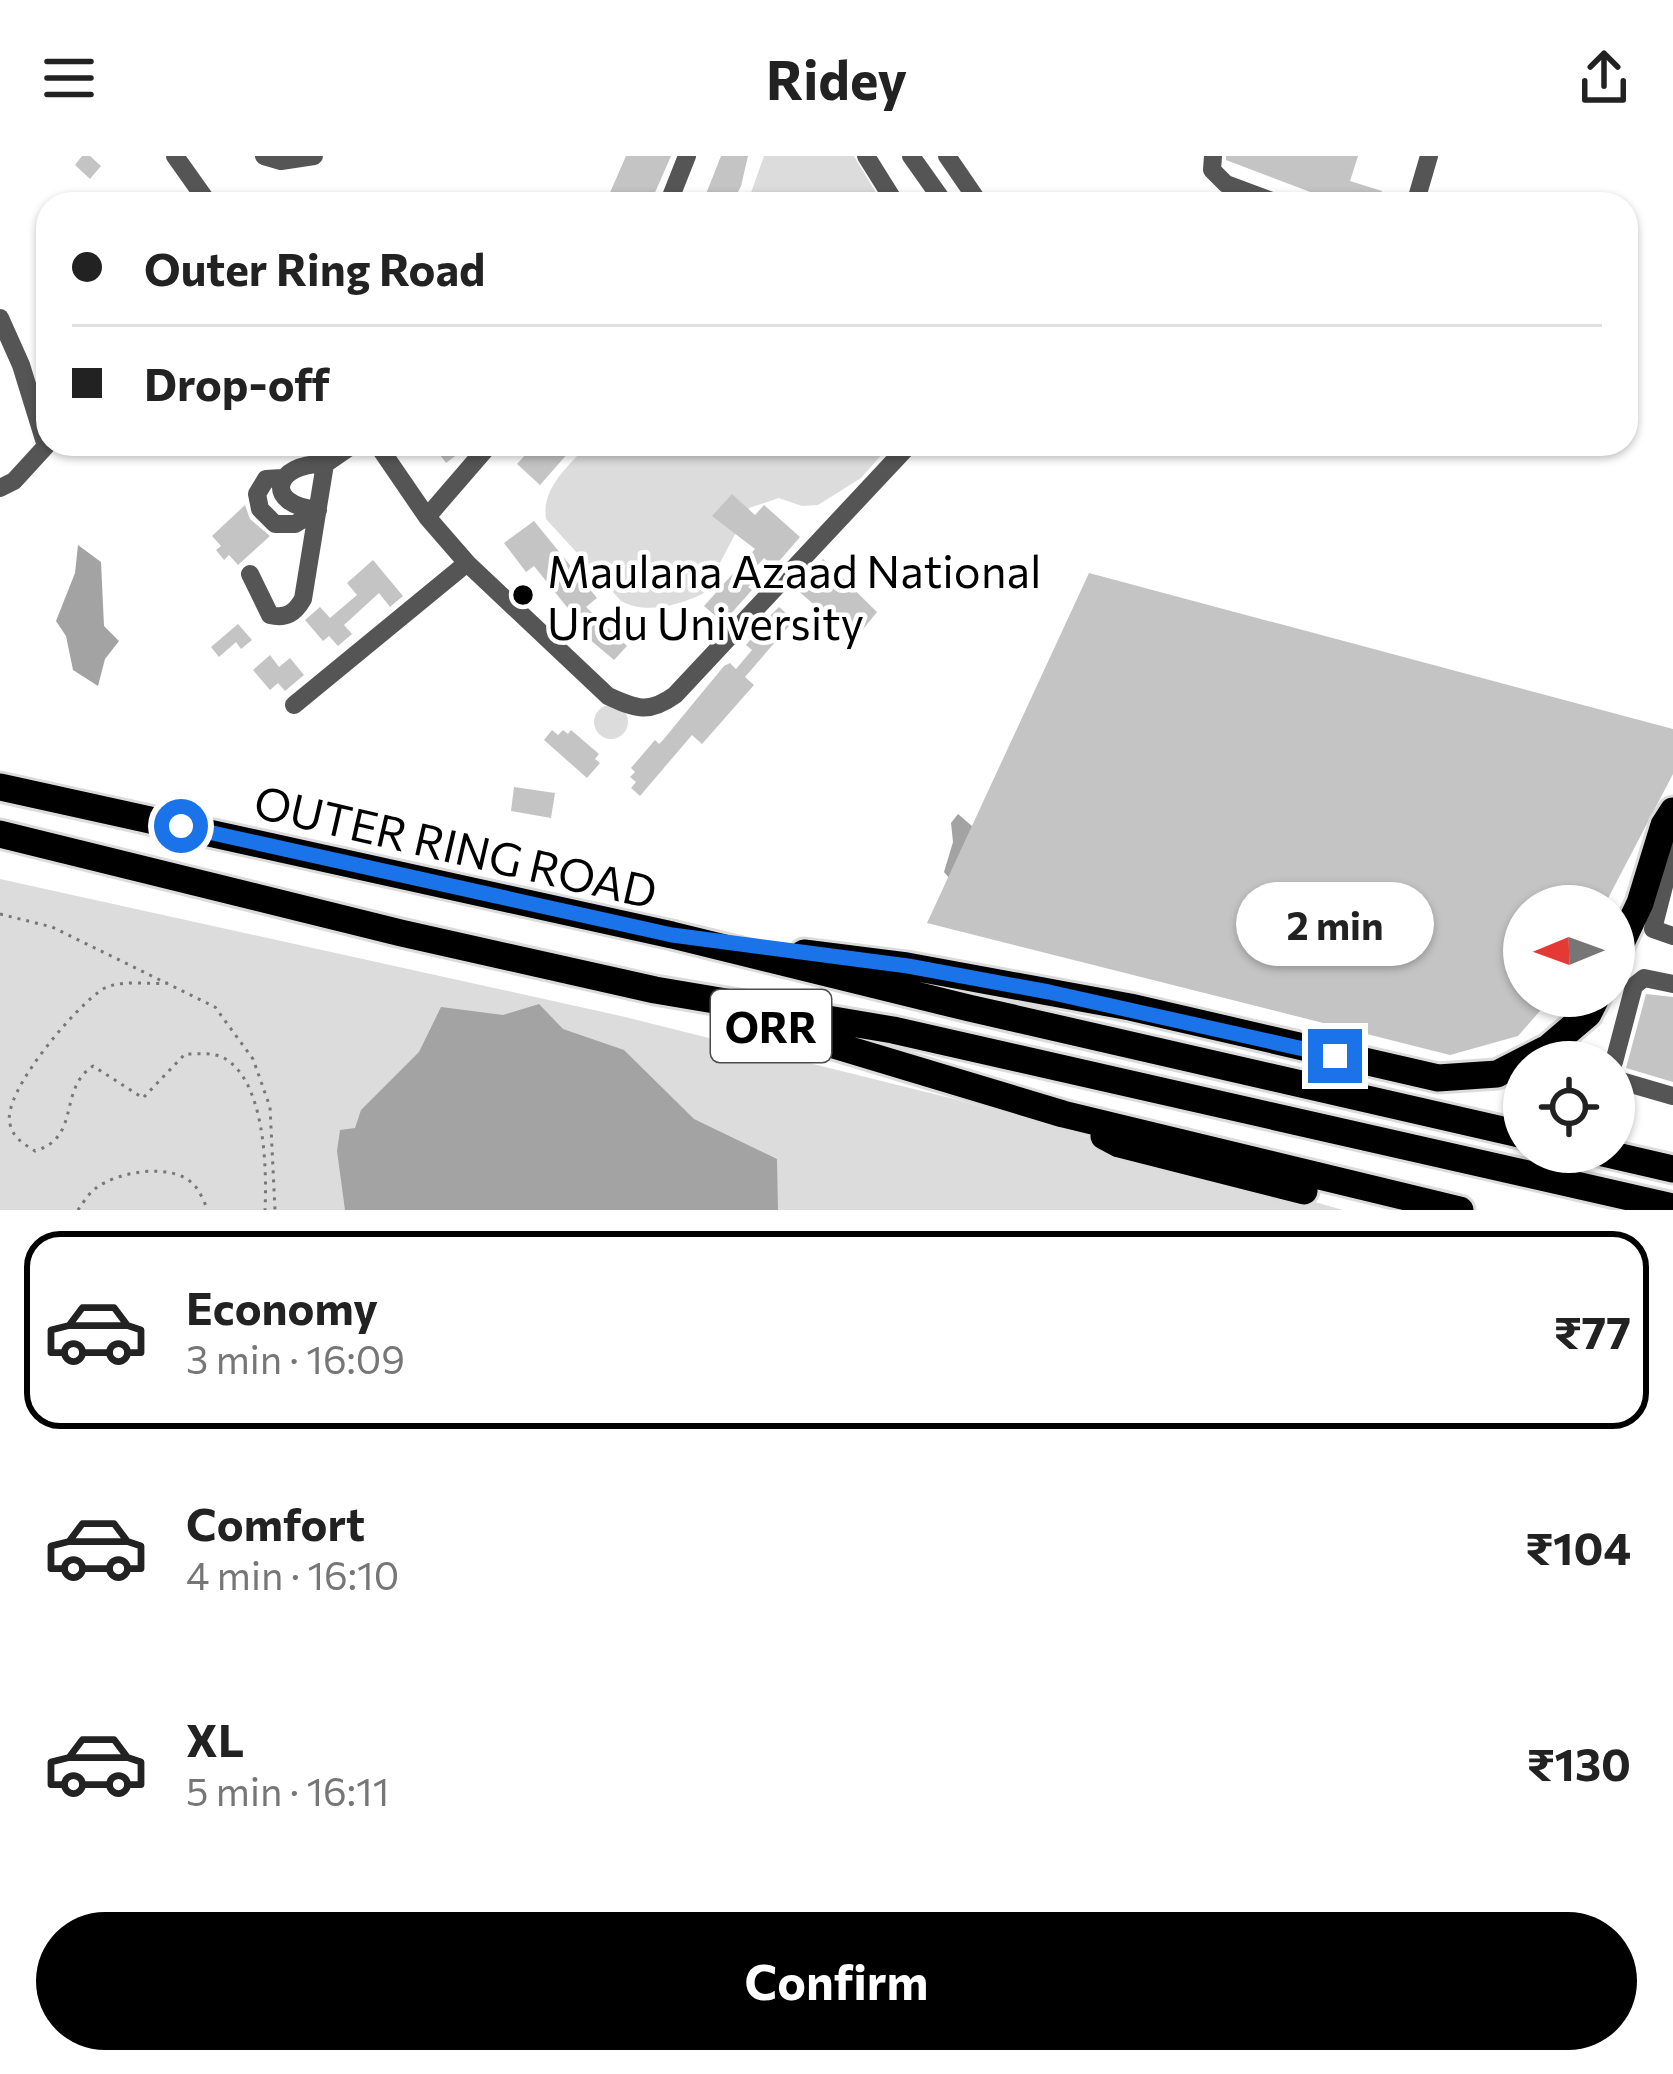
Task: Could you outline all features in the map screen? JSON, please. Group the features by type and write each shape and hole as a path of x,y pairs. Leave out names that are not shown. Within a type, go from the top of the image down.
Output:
{"highway":[{"name":"OUTER RING ROAD","path":"0,787 672,935 904,979 969,1008 1503,1130"},
{"path":"1635,914 1673,811"},
{"name":"ORR","path":"0,834 656,990 892,1030 1673,1207"},
{"name":"ORR","path":"904,979 975,980 1130,1007 1438,1078 1498,1074 1548,1048 1586,1017"},
{"name":"ORR","path":"656,990 1064,1114 1460,1210"},
{"name":"ORR","path":"1064,1114 1119,1144 1378,1210"},
{"path":"1635,1160 1673,1168"}],"street":[{"path":"175,156 200,192"},
{"path":"265,156 281,161 314,156"},
{"path":"673,192 687,156"},
{"path":"866,156 888,192"},
{"path":"911,156 936,192"},
{"path":"947,156 972,192"},
{"path":"1213,156 1212,170 1226,184 1248,192"},
{"path":"1418,192 1429,156"},
{"path":"0,318 36,414"},
{"path":"0,488 14,481 37,456"},
{"path":"318,510 286,502 283,478 288,470 325,464 337,456"},
{"path":"385,456 427,517 467,563 608,696 632,708 659,707 675,695 899,456"},
{"path":"427,517 480,456"},
{"path":"250,574 270,615 279,617 297,609 325,464"},
{"path":"294,705 467,563"},
{"path":"1673,851 1653,929 1673,937"},
{"path":"1620,1041 1634,986 1644,978 1670,974 1673,962"},
{"path":"1644,978 1673,984"},
{"path":"1635,1085 1673,1096"}],"path":[{"path":"0,914 52,927 215,1007 253,1059 270,1107 275,1210"},
{"path":"168,983 122,983 102,990 34,1060 11,1102 9,1123 19,1141 35,1151 51,1146 64,1129 73,1086 93,1066 143,1097 185,1054 225,1059 249,1084 261,1130 265,1210"},
{"path":"78,1210 94,1188 123,1176 156,1172 177,1174 193,1184 208,1210"}],"shaded area":[{"path":"764,156 854,156 876,192 751,192"},
{"path":"577,456 880,456 861,478 818,505 802,506 779,498 749,508 704,593 652,608 621,601 546,519 548,497"},
{"path":"78,545 101,562 104,626 119,641 105,659 98,686 73,670 66,636 56,621 75,573"},
{"path":"611,705 623,710 628,722 623,734 611,739 599,734 594,722 599,710"},
{"path":"958,814 980,833 956,886 944,872 953,842 951,823"},
{"path":"0,879 621,1016 958,1100 1343,1210 0,1210"},
{"path":"539,1004 563,1029 624,1050 694,1119 777,1159 778,1210 345,1210 337,1151 340,1130 355,1128 361,1110 419,1052 441,1007 503,1015"}],"building":[{"path":"82,156 90,156 101,166 90,179 75,165"},
{"path":"626,156 671,156 655,192 610,192"},
{"path":"721,156 748,156 738,192 707,192"},
{"path":"1226,156 1358,156 1350,181 1382,191 1310,192 1226,160"},
{"path":"524,456 565,456 540,485 517,464"},
{"path":"732,494 755,515 764,505 800,537 774,567 764,558 747,577 753,582 748,587 752,590 727,618 723,614 719,619 704,606 755,549 712,516"},
{"path":"245,505 250,519 270,536 238,565 229,555 224,560 212,536"},
{"path":"534,521 597,598 586,607 627,646 614,660 588,638 534,566 526,572 504,543"},
{"path":"823,559 877,612 860,633 838,614 833,621 796,589"},
{"path":"373,560 403,596 390,607 379,593 344,625 352,634 338,646 329,636 323,641 305,620 320,607 330,618 357,595 347,583"},
{"path":"1089,573 1673,729 1673,774 1615,885 1503,885 1503,1017 1535,1017 1518,1036 1450,1055 927,923"},
{"path":"779,607 794,620 745,677 754,685 702,744 692,735 640,796 631,788 636,782 630,777 635,772 631,768 655,740 659,744 663,740 724,666 730,663 736,669 752,650 746,645 748,637"},
{"path":"238,624 252,640 241,649 236,642 219,657 211,647"},
{"path":"270,655 279,667 290,658 304,675 285,691 278,683 270,690 253,670"},
{"path":"552,730 558,735 571,730 599,754 595,759 600,763 587,778 544,740"},
{"path":"514,787 555,793 551,818 511,811"},
{"path":"1646,994 1673,997 1673,1082 1635,1071 1633,1041"}],"place":[{"name":"Maulana Azaad National Urdu University","path":"523,595"}],"route":[{"path":"181,826 672,935 908,966 1130,1007 1335,1056"}]}
